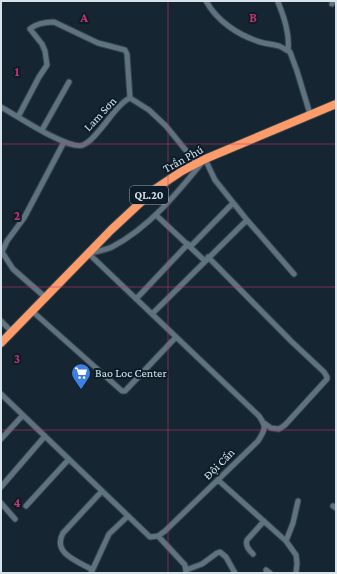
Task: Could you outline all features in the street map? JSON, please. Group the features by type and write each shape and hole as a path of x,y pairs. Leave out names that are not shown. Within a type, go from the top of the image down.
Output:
{"highway":[{"name":"Trần Phú","path":"1,344 110,230 155,189 182,171 206,159 336,104"}],"street":[{"path":"206,1 212,12 225,24 245,36 261,42 280,46 290,52 310,114"},
{"path":"278,2 289,42 288,51"},
{"path":"18,117 47,65 45,51 42,44 30,28 46,22 54,22 98,42 125,50 127,54 130,98"},
{"path":"42,130 69,82"},
{"name":"Lam Sơn","path":"2,109 64,142 77,146 83,145 92,138 121,105 130,98 149,110 166,126 197,164"},
{"path":"45,298 13,268 2,252 7,241 24,218 64,142"},
{"path":"88,253 110,248 134,233 156,215 206,159 215,180 247,220 294,274"},
{"path":"136,299 234,203"},
{"path":"88,253 260,416 264,423 271,428 279,429 285,426 326,379 326,375 207,259 189,246 156,215"},
{"path":"152,314 247,220"},
{"path":"32,311 122,391 125,390 176,337"},
{"path":"1,321 12,332"},
{"path":"1,394 150,537 158,536 185,566 186,571 202,564 220,552 226,557 235,573"},
{"path":"1,439 24,415"},
{"name":"Đội Cấn","path":"158,536 258,441 264,430 264,423"},
{"path":"1,487 45,436"},
{"path":"26,506 69,459"},
{"path":"218,480 286,541 296,555 296,573"},
{"path":"102,491 63,533 60,538 59,545 64,553 91,571 109,534 128,516"},
{"path":"286,541 298,501"},
{"path":"1,504 16,519"},
{"path":"253,554 248,548 246,543 247,540 264,521"}],"place":[{"name":"Bao Loc Center","path":"81,390"}]}
